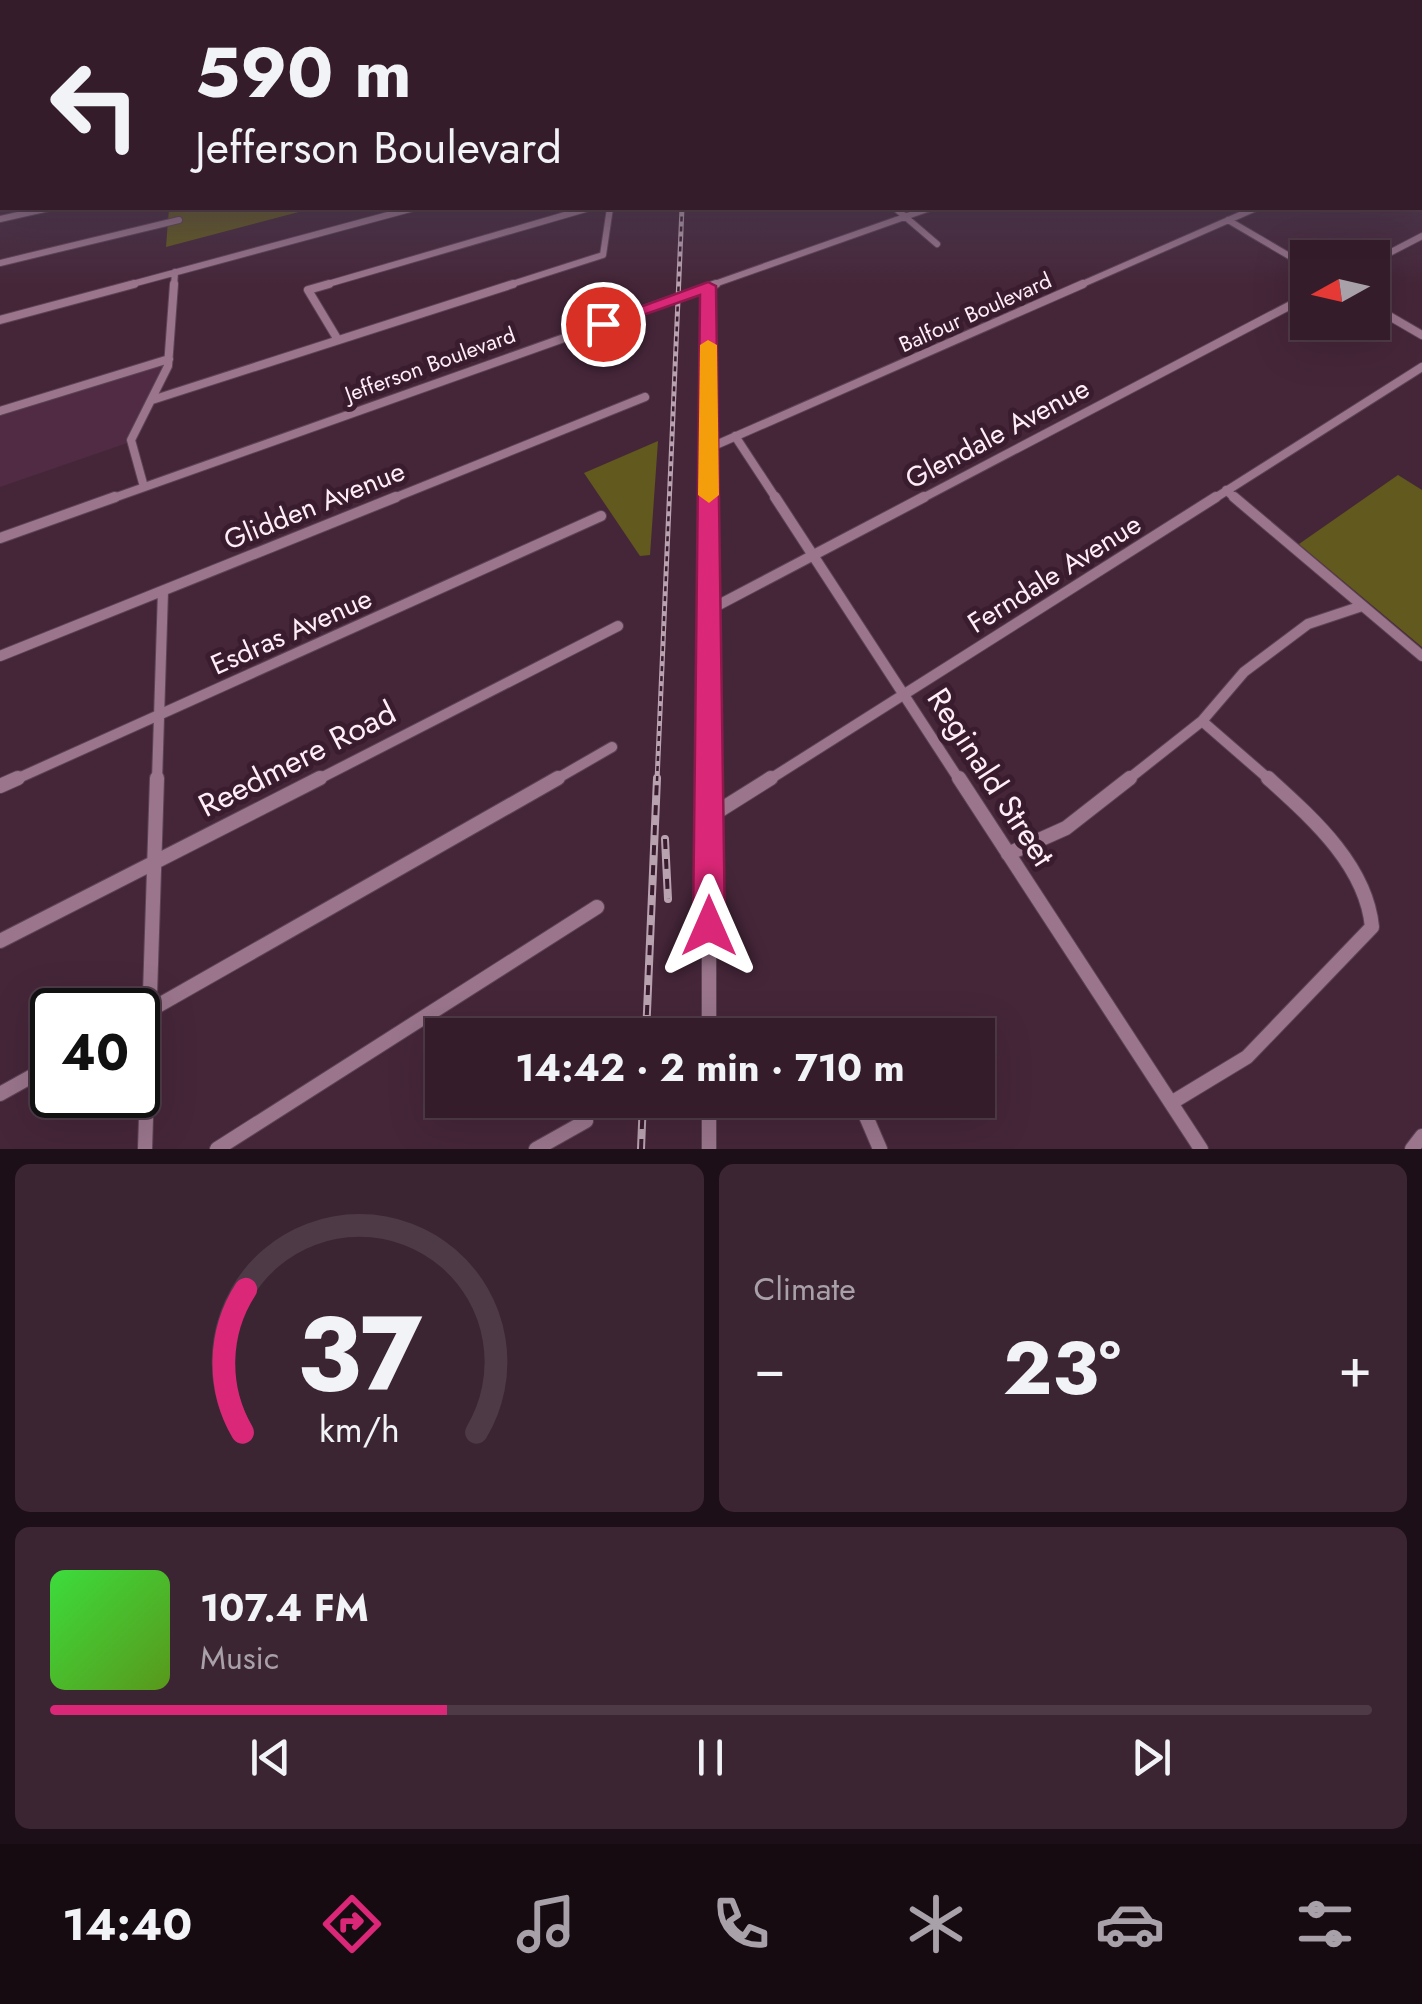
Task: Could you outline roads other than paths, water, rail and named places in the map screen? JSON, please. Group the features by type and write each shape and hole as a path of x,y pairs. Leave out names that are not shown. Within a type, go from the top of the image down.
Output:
{"street":[{"path":"0,219 40,210"},
{"path":"0,320 407,210"},
{"path":"338,340 308,290 582,210"},
{"path":"152,400 603,255 610,210"},
{"path":"898,210 937,244"},
{"name":"Jefferson Boulevard","path":"0,538 924,210"},
{"name":"Balfour Boulevard","path":"709,448 1251,210"},
{"path":"0,263 179,220"},
{"path":"1228,220 1290,257"},
{"path":"1390,253 1422,236"},
{"path":"144,487 132,440 169,359 175,272"},
{"path":"708,286 709,1018"},
{"name":"Glendale Avenue","path":"709,610 1290,305"},
{"path":"1390,316 1422,335"},
{"path":"0,411 169,359"},
{"name":"Ferndale Avenue","path":"709,817 1422,366"},
{"name":"Glidden Avenue","path":"0,656 645,396"},
{"name":"Reginald Street","path":"736,436 1201,1149"},
{"path":"1226,490 1422,656"},
{"name":"Esdras Avenue","path":"0,786 601,516"},
{"path":"146,988 154,862 162,591"},
{"path":"1008,854 1038,844 1066,828 1202,721 1244,672 1308,624 1362,606"},
{"name":"Reedmere Road","path":"0,941 618,626"},
{"path":"1170,1103 1246,1057 1372,928 1375,910 1367,889 1299,805 1202,721"},
{"path":"160,1004 612,747"},
{"path":"217,1149 597,907"},
{"path":"0,1094 30,1077"},
{"path":"146,1118 146,1149"},
{"path":"709,1118 709,1149"},
{"path":"866,1118 880,1149"},
{"path":"536,1149 586,1121"},
{"path":"1412,1149 1422,1136"}],"railway":[{"path":"657,781 682,210"},
{"path":"647,1018 657,778"},
{"path":"665,839 668,899"},
{"path":"641,1149 642,1118"}]}
